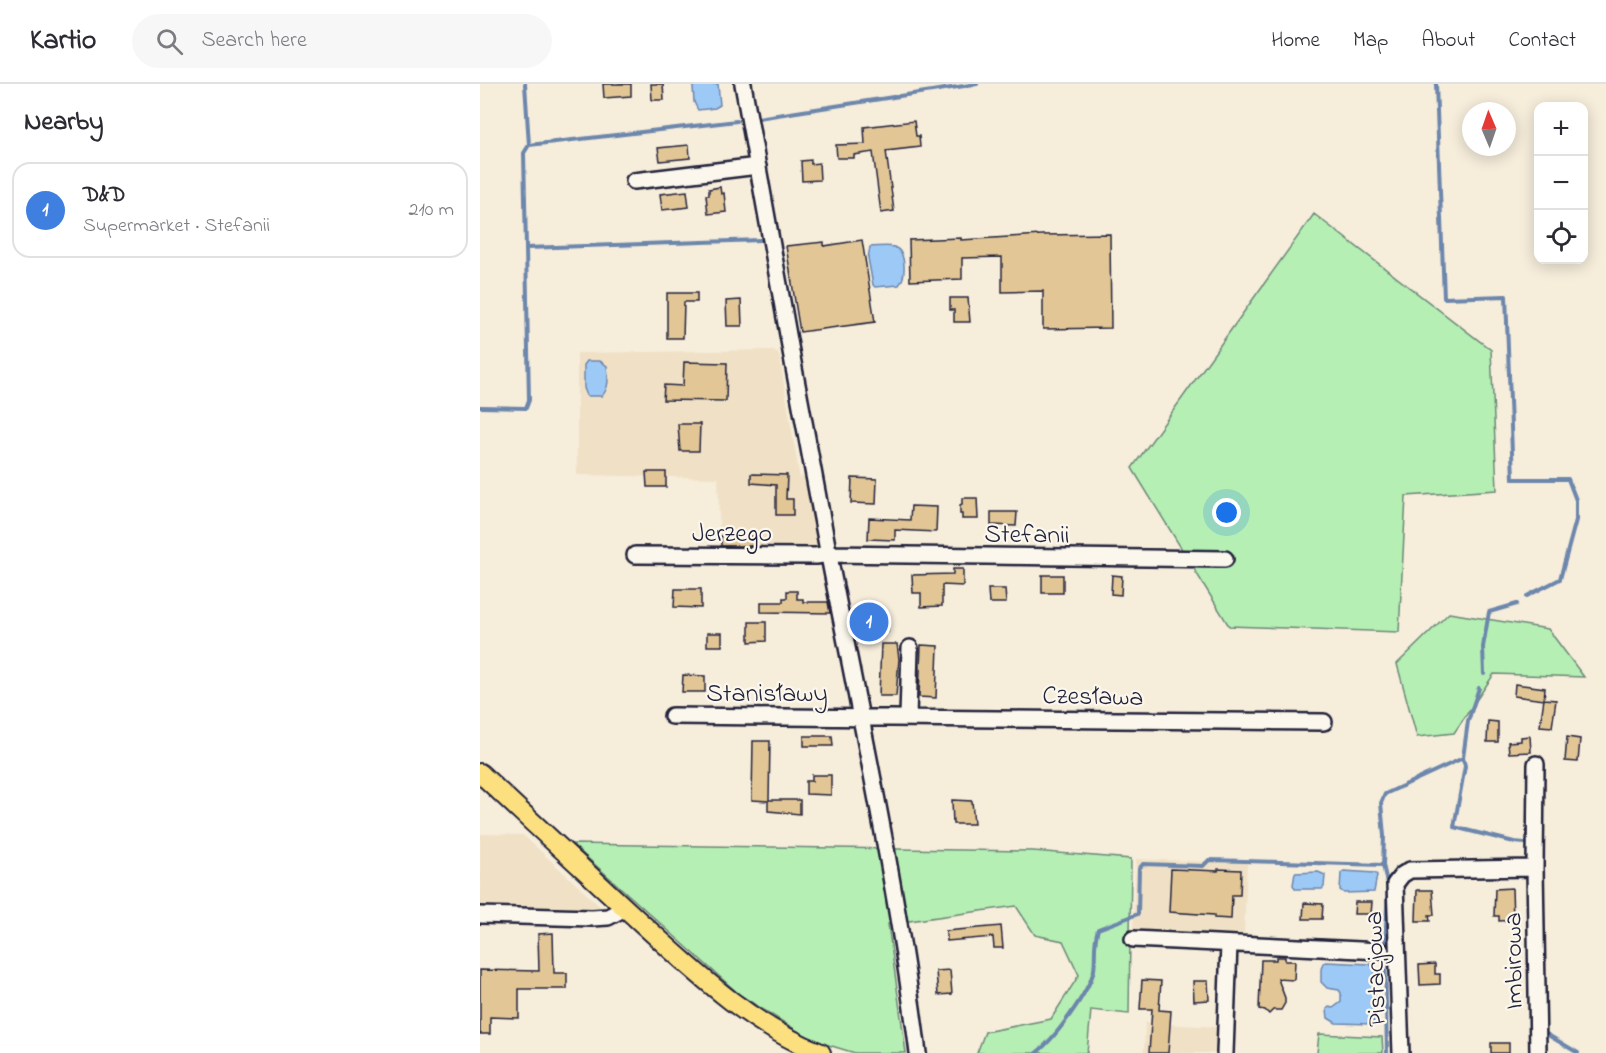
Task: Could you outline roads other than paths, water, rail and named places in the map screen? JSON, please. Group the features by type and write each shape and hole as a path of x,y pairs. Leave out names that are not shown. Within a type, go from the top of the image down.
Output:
{"main road":[{"path":"480,773 697,974 732,1002 776,1031 821,1053"}],"street":[{"path":"743,84 861,716 918,1053"},
{"path":"634,181 758,166"},
{"name":"Jerzego","path":"636,555 816,556 829,554"},
{"name":"Stefanii","path":"829,554 1225,559"},
{"path":"908,717 910,648"},
{"name":"Stanisławy","path":"672,716 861,716"},
{"name":"Czesława","path":"861,716 1324,722"},
{"name":"Imbirowa","path":"1536,764 1534,868 1538,1053"},
{"name":"Pistacjowa","path":"1401,1053 1395,884 1402,875 1410,870 1534,868"},
{"path":"480,915 600,918 608,917 625,908"},
{"path":"1133,939 1381,951"},
{"path":"1225,1053 1229,944"}],"water":[{"path":"696,84 718,84 720,105 715,108 698,110 694,102 693,87"},
{"path":"892,246 898,250 904,265 899,285 875,287 873,285 868,258 870,247"},
{"path":"587,361 600,361 607,366 607,385 602,396 587,396 584,388 584,365"},
{"path":"1344,871 1375,873 1377,875 1374,892 1344,893 1340,890 1341,873"},
{"path":"1318,872 1325,875 1322,889 1295,889 1293,885 1295,873"},
{"path":"1323,963 1370,964 1375,970 1374,1021 1372,1024 1336,1023 1328,1018 1327,1009 1341,1002 1341,993 1339,990 1327,988 1321,982 1321,969"}],"waterway":[{"path":"525,84 529,145"},
{"path":"758,118 977,84"},
{"path":"1436,84 1444,298 1506,296 1513,479 1568,479 1576,500 1576,520 1560,579 1527,596"},
{"path":"737,121 529,145 524,153 526,248 761,240"},
{"path":"480,407 526,408 529,400 526,248"},
{"path":"1484,674 1483,647 1489,612 1517,604"},
{"path":"1385,947 1388,887 1383,865 1384,836 1381,803 1385,794 1463,758 1468,721 1479,688"},
{"path":"1463,758 1465,766 1454,827 1525,843"},
{"path":"1036,1053 1061,1027 1091,979 1098,929 1138,914 1139,869 1143,864 1203,866 1209,860 1383,865"},
{"path":"1385,955 1387,1053"},
{"path":"1543,1032 1578,1053"}],"place":[{"name":"D&D","path":"869,622"}]}
